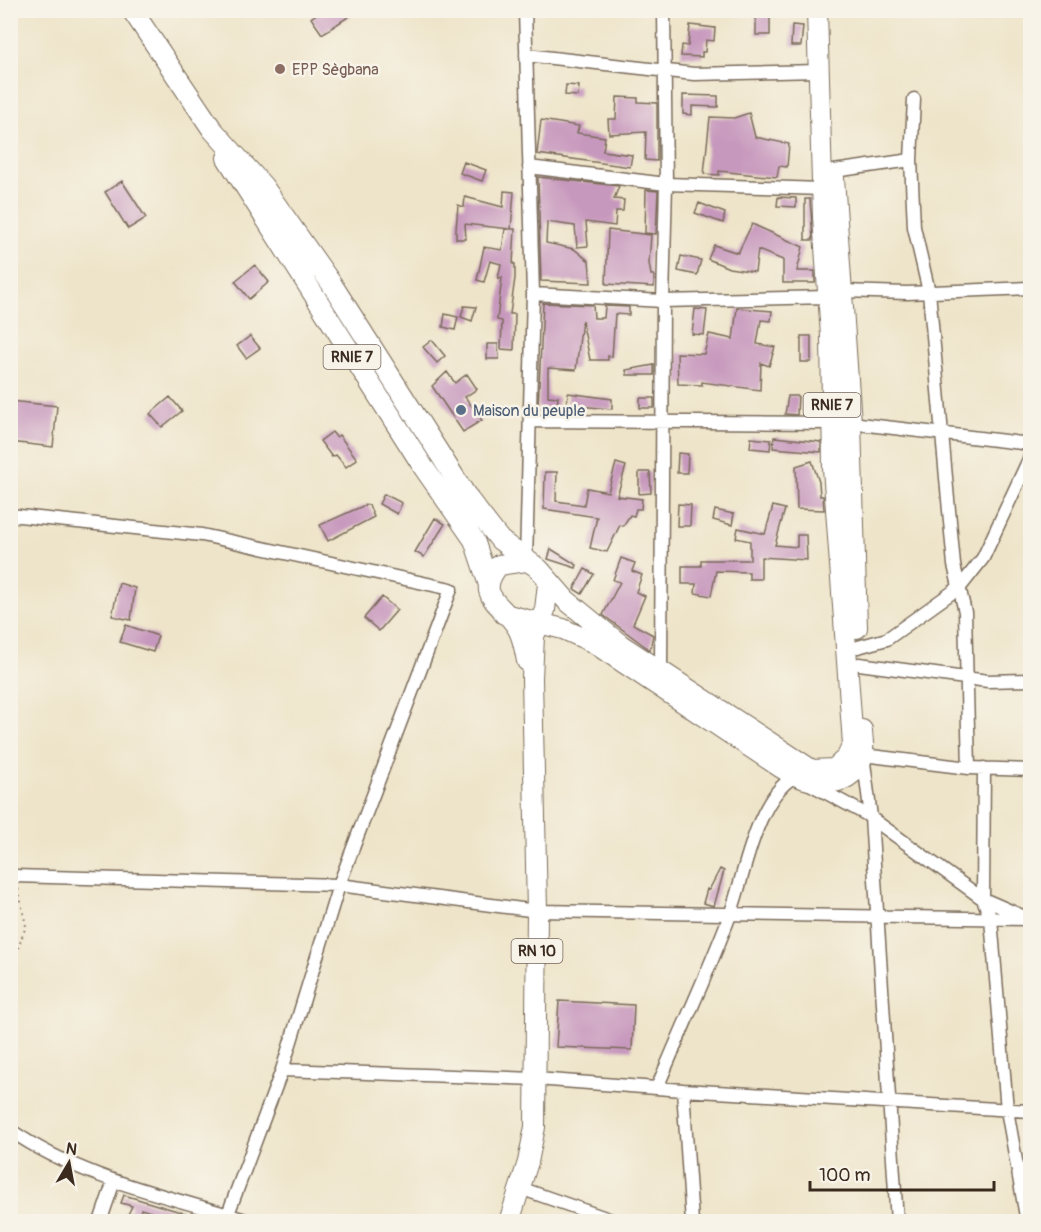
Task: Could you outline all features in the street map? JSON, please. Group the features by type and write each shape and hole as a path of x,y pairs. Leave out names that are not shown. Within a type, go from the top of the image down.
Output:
{"main road":[{"name":"RNIE 7","path":"132,10 212,129 262,186 331,283 469,500 500,540 539,569 548,583 621,645 661,670 810,776 834,769 847,757 853,744 842,423"},
{"name":"RNIE 7","path":"817,10 822,189 835,294"},
{"name":"RNIE 7","path":"830,10 835,294 859,655 863,755"},
{"name":"RNIE 7","path":"212,129 219,145 332,326 474,540 489,585"},
{"path":"489,585 491,574 499,565 506,562 526,561"},
{"name":"RN 10","path":"509,1221 520,1188 535,1127 537,911 532,678 534,636 537,622 544,610 548,583"},
{"name":"RN 10","path":"489,585 491,598 518,628 532,678"},
{"path":"504,614 563,629 594,643 810,776 846,778 857,769 863,755"}],"street":[{"path":"519,10 526,27"},
{"path":"525,10 533,294 526,561"},
{"path":"661,670 666,184 664,10"},
{"path":"526,55 709,75 819,71"},
{"path":"914,99 911,160 914,227 917,251 929,292 954,565 961,586 965,612 969,768"},
{"path":"834,171 911,160"},
{"path":"529,167 666,184 822,189"},
{"path":"533,294 663,301 1030,288"},
{"path":"530,421 842,423 1030,444"},
{"path":"859,655 887,639 961,586 983,558 1030,457"},
{"path":"10,515 202,535 451,589 339,885 282,1070 226,1218"},
{"path":"859,655 967,678 1030,680"},
{"path":"897,1221 871,817 863,755 969,768 1030,770"},
{"path":"984,768 983,899 991,919 1007,1110 1027,1221"},
{"path":"810,776 871,817 983,899 1030,919"},
{"path":"810,776 871,817"},
{"path":"657,1088 731,913 757,830 768,806 810,776"},
{"path":"14,876 339,885 537,911 1030,919"},
{"path":"282,1070 536,1079 889,1104 1030,1111"},
{"path":"683,1090 692,1221"},
{"path":"10,1130 39,1150 114,1181 226,1218 252,1221"},
{"path":"100,1221 114,1181"},
{"path":"520,1188 617,1221"}],"path":[{"path":"10,972 26,926 14,876"}],"building":[{"path":"322,10 359,10 322,34 311,18"},
{"path":"756,15 770,16 770,35 756,35"},
{"path":"690,25 715,28 714,41 706,40 702,57 681,56 682,45 688,46"},
{"path":"792,25 803,26 801,46 791,46"},
{"path":"566,85 579,86 578,96 565,95"},
{"path":"683,95 718,96 718,107 692,106 692,115 683,114"},
{"path":"617,97 638,98 638,102 657,103 657,161 645,160 646,132 609,134 608,119 616,119"},
{"path":"749,113 755,137 789,144 787,167 779,166 777,177 719,171 719,175 704,174 710,117 734,118"},
{"path":"541,120 579,126 577,133 605,137 603,151 632,155 630,167 537,154"},
{"path":"464,162 486,170 482,181 460,173"},
{"path":"538,177 619,186 614,199 624,200 623,211 616,211 615,226 586,222 588,246 577,247 575,226 547,222 546,243 574,249 589,261 591,283 541,281"},
{"path":"122,181 146,218 128,229 105,192"},
{"path":"646,190 658,191 656,234 645,233"},
{"path":"504,191 514,192 511,229 515,229 513,264 515,264 515,278 510,314 515,314 514,350 501,349 502,321 497,320 502,277 498,279 501,264 490,261 484,282 477,280 484,247 502,250 505,229 510,229 465,224 466,239 456,239 458,205 464,207 465,197 503,207"},
{"path":"778,197 796,198 796,207 777,206"},
{"path":"805,199 810,199 813,240 805,240"},
{"path":"699,203 725,213 723,223 695,213"},
{"path":"752,224 803,247 797,271 815,271 815,283 783,283 783,260 758,250 755,272 729,268 708,259 714,245 738,253"},
{"path":"608,230 651,235 649,263 651,275 654,275 654,287 606,284"},
{"path":"681,256 701,260 697,275 678,271"},
{"path":"255,265 269,282 249,299 235,281"},
{"path":"543,303 593,305 594,318 604,318 605,306 629,307 629,315 615,314 612,357 608,356 608,360 590,360 582,320 576,370 548,368 548,396 558,397 557,409 538,408"},
{"path":"464,306 476,307 472,321 461,317"},
{"path":"737,308 772,311 771,321 761,320 757,344 775,347 769,366 761,363 760,390 702,382 702,385 678,384 677,353 704,354 709,334 733,339"},
{"path":"695,309 707,310 704,335 692,334"},
{"path":"445,314 458,317 455,330 443,327"},
{"path":"250,336 260,348 246,358 237,346"},
{"path":"801,336 811,336 811,362 801,362"},
{"path":"432,340 445,356 437,363 423,347"},
{"path":"487,344 498,344 499,359 487,359"},
{"path":"654,365 654,375 627,375 626,370"},
{"path":"447,372 455,383 467,374 477,389 465,397 482,420 463,432 432,386"},
{"path":"568,393 612,399 612,409 567,405"},
{"path":"788,396 798,396 797,415 785,414"},
{"path":"170,397 182,411 162,427 150,414"},
{"path":"640,398 654,398 654,408 640,408"},
{"path":"10,401 57,406 53,447 10,442"},
{"path":"332,432 336,437 339,435 357,459 346,467 336,455 332,457 320,441"},
{"path":"774,437 821,442 821,452 773,448"},
{"path":"751,438 771,440 770,450 750,448"},
{"path":"678,453 688,454 687,473 677,473"},
{"path":"812,461 819,482 820,496 823,496 824,510 797,509 796,466"},
{"path":"616,463 626,466 617,496 642,499 641,509 636,509 634,516 630,515 623,526 620,525 607,552 590,548 597,517 544,509 545,472 557,472 556,501 584,505 587,488 608,492"},
{"path":"639,472 650,472 651,493 639,494"},
{"path":"384,494 402,503 397,514 379,504"},
{"path":"678,504 691,505 690,526 677,526"},
{"path":"369,505 374,517 328,541 320,525"},
{"path":"773,506 785,509 775,545 797,547 797,535 806,535 807,560 761,557 761,579 749,579 749,572 716,571 711,596 695,593 696,584 682,584 682,566 701,566 701,560 750,560 750,541 736,538 738,528 765,534"},
{"path":"715,510 734,514 732,525 713,520"},
{"path":"435,518 445,524 424,557 415,552"},
{"path":"551,549 577,565 576,568 548,559"},
{"path":"621,558 635,563 632,571 642,575 636,592 645,596 633,624 653,635 650,650 603,615 620,582 613,580"},
{"path":"585,569 594,574 582,594 574,589"},
{"path":"119,583 135,588 131,620 112,616"},
{"path":"382,597 397,610 379,631 364,618"},
{"path":"126,625 158,636 153,652 120,642"},
{"path":"720,869 724,871 714,906 703,903 707,889 709,890"},
{"path":"559,1001 634,1005 632,1050 556,1047"},
{"path":"124,1195 204,1219 203,1221 179,1221 141,1209 138,1221 125,1221 132,1206 121,1203"}],"place":[{"name":"EPP Sègbana","path":"280,69"},
{"name":"Maison du peuple","path":"461,410"}]}
